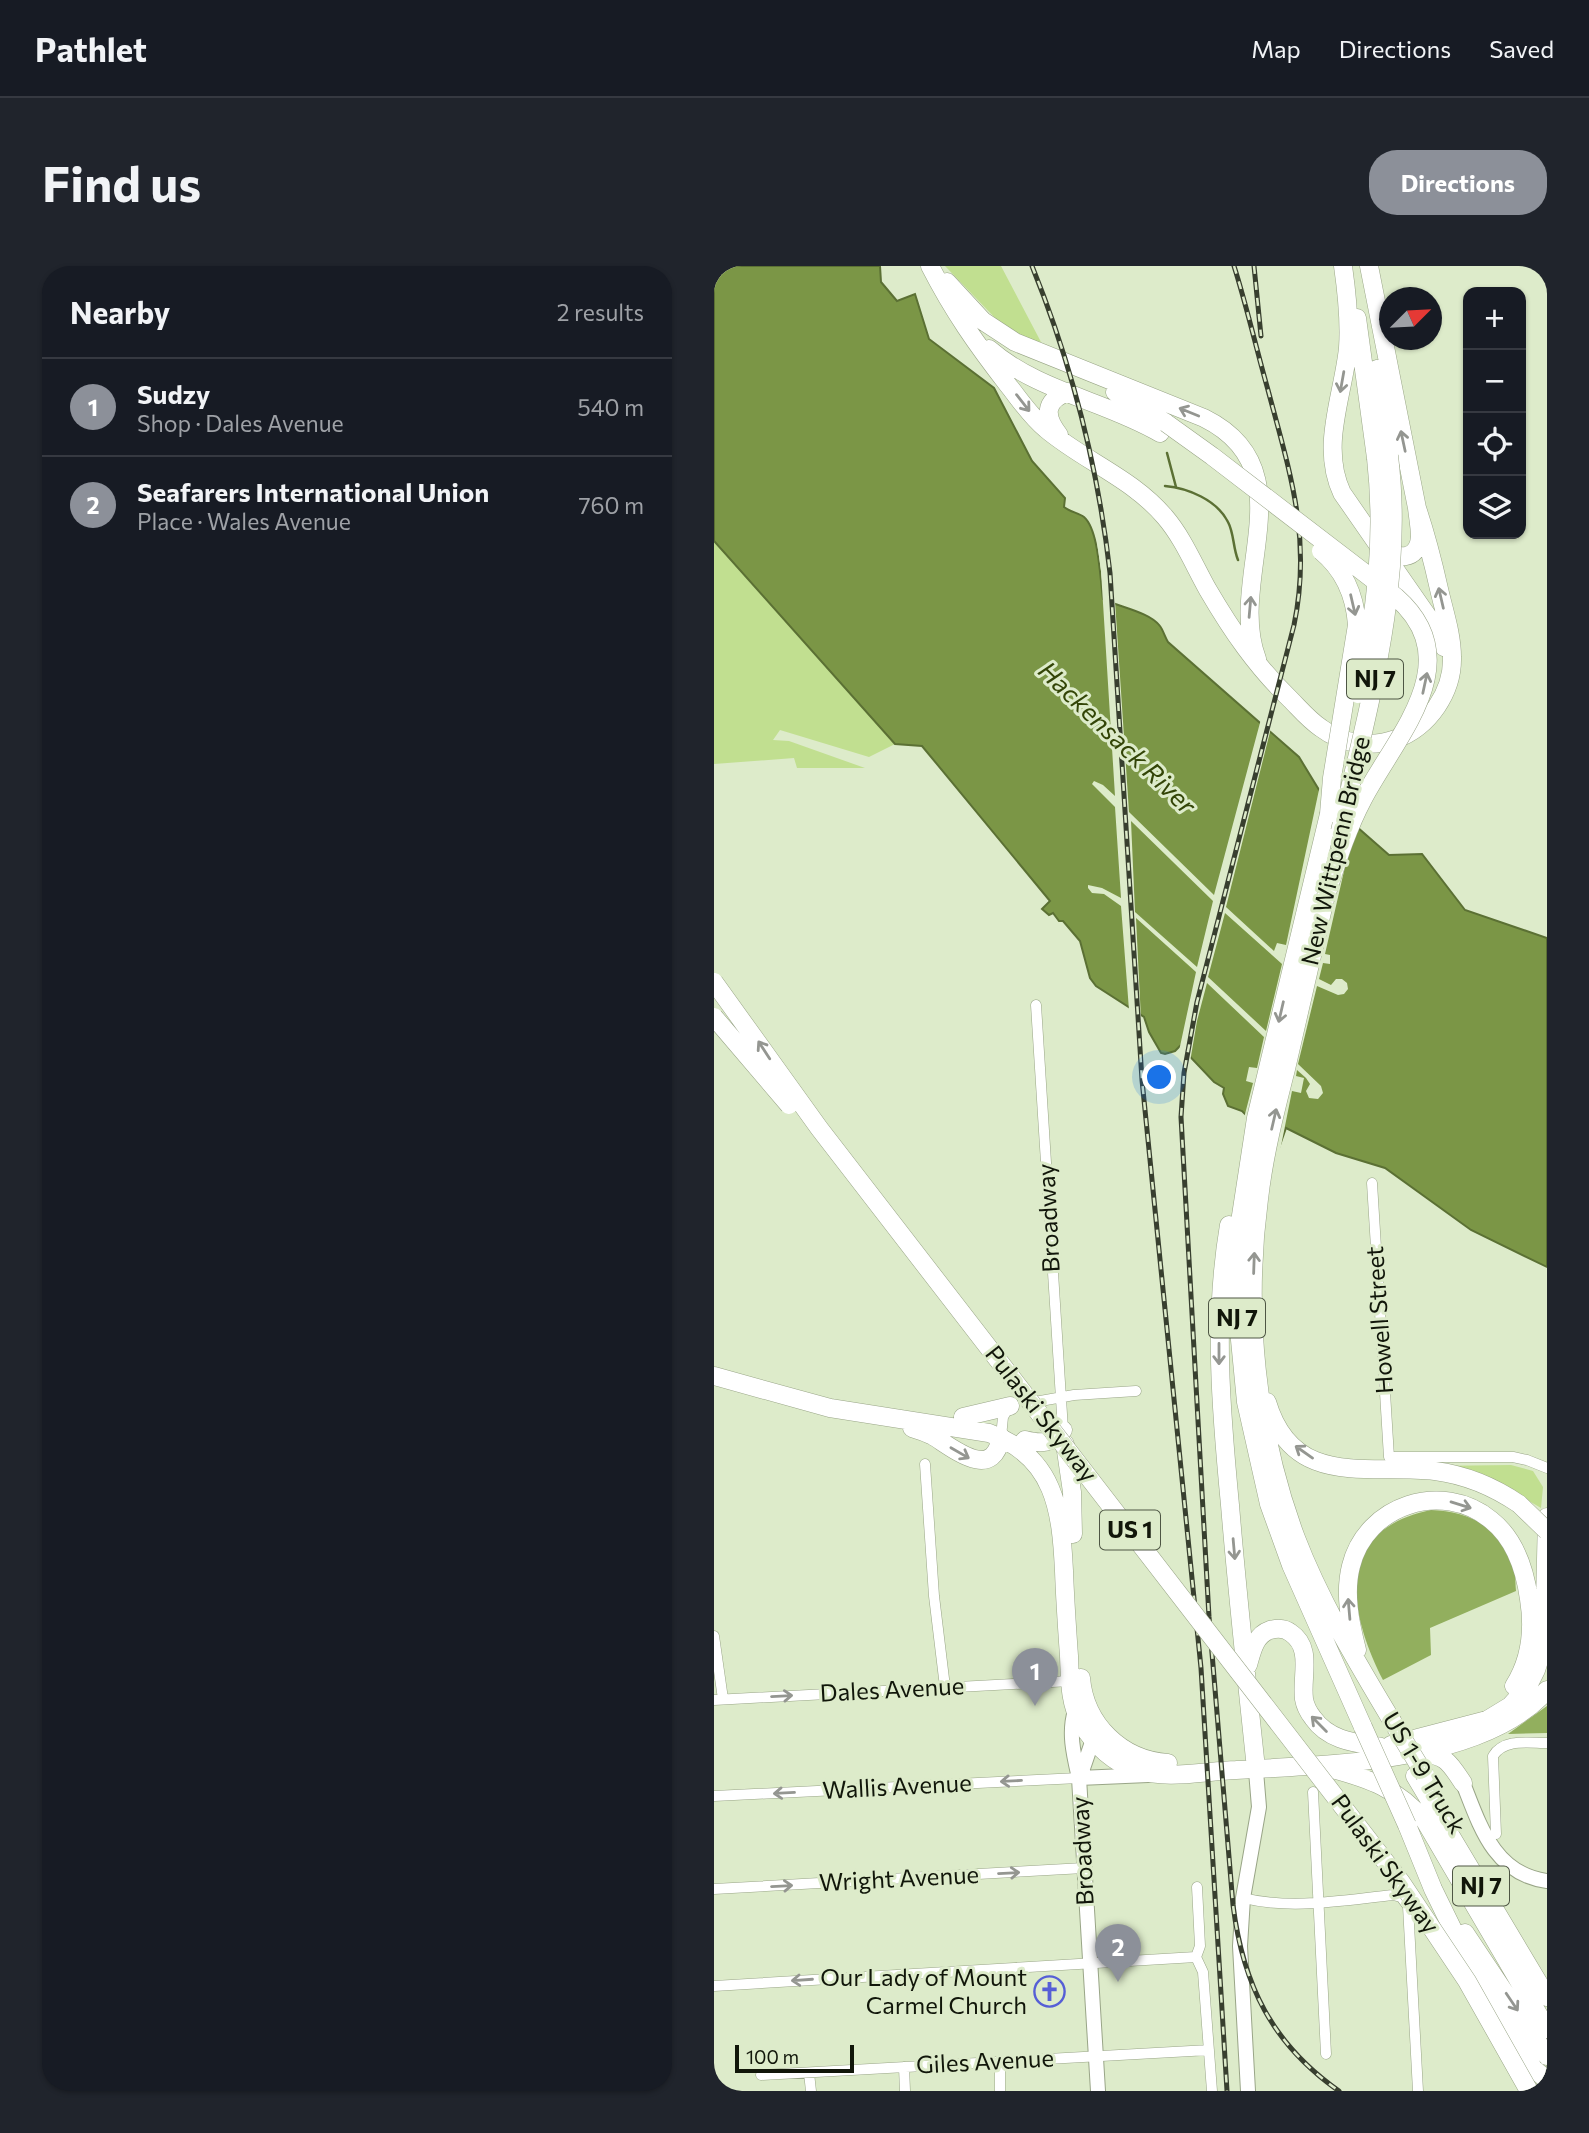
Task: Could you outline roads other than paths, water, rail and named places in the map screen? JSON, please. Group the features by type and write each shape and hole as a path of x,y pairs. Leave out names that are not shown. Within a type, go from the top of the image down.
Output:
{"highway":[{"path":"932,266 971,310 992,328 1033,354 1119,394 1322,552 1338,568 1349,588 1355,611 1356,632 1332,778 1329,814"},
{"path":"932,266 964,320 984,344 1022,373 1163,428 1212,456 1395,597 1412,614 1424,636 1428,668 1423,694 1361,803 1325,899"},
{"path":"932,266 956,315 1037,421 1130,486 1166,518 1238,640 1263,673 1319,727 1358,744 1388,741 1416,729 1432,714 1446,689 1452,665 1450,638 1427,536 1417,508"},
{"path":"1343,266 1349,308 1348,345 1332,437 1332,462 1342,493 1441,637 1446,659 1446,689"},
{"name":"NJ 7","path":"1350,266 1382,457"},
{"name":"NJ 7","path":"1363,266 1382,457"},
{"path":"1369,266 1417,508 1420,538 1414,550 1399,557 1390,555 1371,533"},
{"path":"1015,342 1204,418 1225,431 1244,452 1254,469 1260,495 1249,620 1253,645 1263,673"},
{"path":"1063,441 1050,423 1048,411 1055,398 1068,392"},
{"name":"New Wittpenn Bridge","path":"1257,1158 1256,1118 1356,703 1376,597 1382,457"},
{"name":"New Wittpenn Bridge","path":"1257,1158 1325,899 1377,671 1388,605 1393,538 1382,457"},
{"name":"Pulaski Skyway","path":"714,982 819,1128 1401,1882 1464,1975 1529,2091"},
{"name":"Pulaski Skyway","path":"714,1017 804,1124 1393,1887 1456,1980 1518,2091"},
{"path":"1256,1118 1243,1156 1231,1213 1220,1297 1219,1384 1256,1764"},
{"name":"NJ 7","path":"1257,1158 1253,1264 1257,1382 1263,1418 1281,1495 1329,1631 1365,1675"},
{"name":"NJ 7","path":"1257,1158 1240,1222 1237,1309 1246,1402 1269,1504 1285,1551 1329,1631 1420,1775 1547,1997"},
{"path":"1256,1355 1270,1411 1289,1441 1306,1455 1324,1464 1345,1469 1454,1474 1489,1486 1519,1504 1547,1531"},
{"path":"714,1363 842,1400 963,1418 1025,1440 1047,1443 1056,1439 1063,1430"},
{"path":"714,1376 818,1406 1001,1432 1020,1449 1047,1481 1057,1505 1062,1536 1070,1681 1075,1711 1121,1763 1136,1770 1156,1774 1256,1764 1381,1747 1471,1730 1514,1719 1531,1707 1547,1690"},
{"path":"963,1418 1010,1406"},
{"path":"875,1416 926,1433 972,1460 991,1456 998,1447 1001,1432"},
{"path":"1063,1430 1072,1492 1082,1685 1087,1706 1095,1735 1149,1761 1318,1765 1416,1752 1471,1730 1506,1709 1524,1691 1543,1651 1547,1517"},
{"path":"1025,1440 1045,1459 1058,1477 1072,1520"},
{"path":"1365,1675 1353,1634 1348,1602 1350,1571 1353,1557 1363,1538 1377,1522 1412,1503 1441,1500 1477,1511 1501,1529 1520,1560 1529,1595 1531,1638 1525,1666 1511,1690 1471,1730 1460,1756 1463,1783"},
{"path":"1247,1670 1254,1645 1261,1634 1279,1628 1288,1631 1299,1640 1304,1650 1304,1701 1319,1726 1338,1738 1381,1747"},
{"path":"1329,1631 1363,1727 1433,1889 1466,1956 1533,2068 1547,2080"},
{"name":"US 1-9 Truck","path":"1365,1675 1388,1722"},
{"path":"1416,1752 1442,1756 1463,1783"},
{"path":"1318,1765 1370,1779 1404,1800 1430,1827 1542,2026 1547,2056"},
{"name":"US 1-9 Truck","path":"1420,1775 1547,1980"},
{"path":"1423,1862 1451,1912 1542,2026"}],"street":[{"name":"Broadway","path":"1036,1005 1063,1430"},
{"name":"Howell Street","path":"1372,1183 1389,1457 1513,1457 1547,1468"},
{"path":"1001,1432 1004,1414 1010,1406 1136,1391"},
{"path":"925,1464 934,1596 945,1687"},
{"path":"714,1636 719,1700"},
{"name":"Dales Avenue","path":"719,1700 1070,1681"},
{"name":"Broadway","path":"1075,1711 1071,1723 1073,1753 1079,1778 1098,2091"},
{"name":"Broadway","path":"1079,1778 1095,1735"},
{"path":"1073,1753 1078,1744 1095,1735"},
{"path":"1496,1834 1493,1756 1500,1747 1510,1743 1547,1743"},
{"path":"1248,2091 1240,1946 1243,1898 1259,1812 1256,1764"},
{"path":"1079,1778 1156,1774"},
{"name":"Wallis Avenue","path":"714,1796 1079,1778"},
{"path":"1463,1783 1483,1833 1499,1856 1520,1873 1547,1881"},
{"path":"1313,1792 1326,2054"},
{"name":"Wright Avenue","path":"714,1889 1084,1868"},
{"path":"1197,1887 1200,1946 1196,1957 1203,1972 1212,2091"},
{"path":"1243,1898 1268,1904 1393,1895 1401,1897 1408,1906 1418,2091"},
{"path":"714,1986 1196,1957"},
{"name":"Giles Avenue","path":"761,2075 1209,2050"},
{"path":"1000,2061 1000,2091"},
{"path":"904,2067 905,2091"},
{"path":"809,2073 811,2091"}],"water":[{"name":"Hackensack River","path":"714,266 880,266 881,282 897,301 915,294 929,339 994,388 1032,461 1065,498 1064,507 1084,517 1089,523 1096,543 1103,599 1142,613 1155,621 1168,642 1299,757 1324,798 1389,855 1422,854 1465,910 1547,938 1547,1267 1471,1230 1385,1168 1336,1153 1286,1128 1279,1148 1242,1111 1228,1106 1223,1094 1224,1088 1214,1082 1180,1046 1175,1051 1161,1053 1144,1017 1096,986 1090,978 1080,941 1063,921 1042,909 1050,901 922,746 895,744 714,541"}],"waterway":[{"path":"1167,453 1176,487"},
{"path":"1165,486 1192,492 1217,507 1230,526 1238,560"}],"railway":[{"path":"1032,266 1082,417 1091,455 1110,573 1142,1080 1201,1668 1227,2091"},
{"path":"1234,266 1291,478 1301,563 1294,625 1197,1002 1184,1073 1181,1117 1209,1617 1233,1905 1244,1961 1253,1987 1279,2033 1316,2073 1339,2091"},
{"path":"1254,266 1261,336"}],"place":[{"name":"Sudzy","path":"1035,1706"},
{"name":"Seafarers International Union","path":"1118,1982"},
{"name":"Our Lady of Mount Carmel Church","path":"1050,1992"}]}
